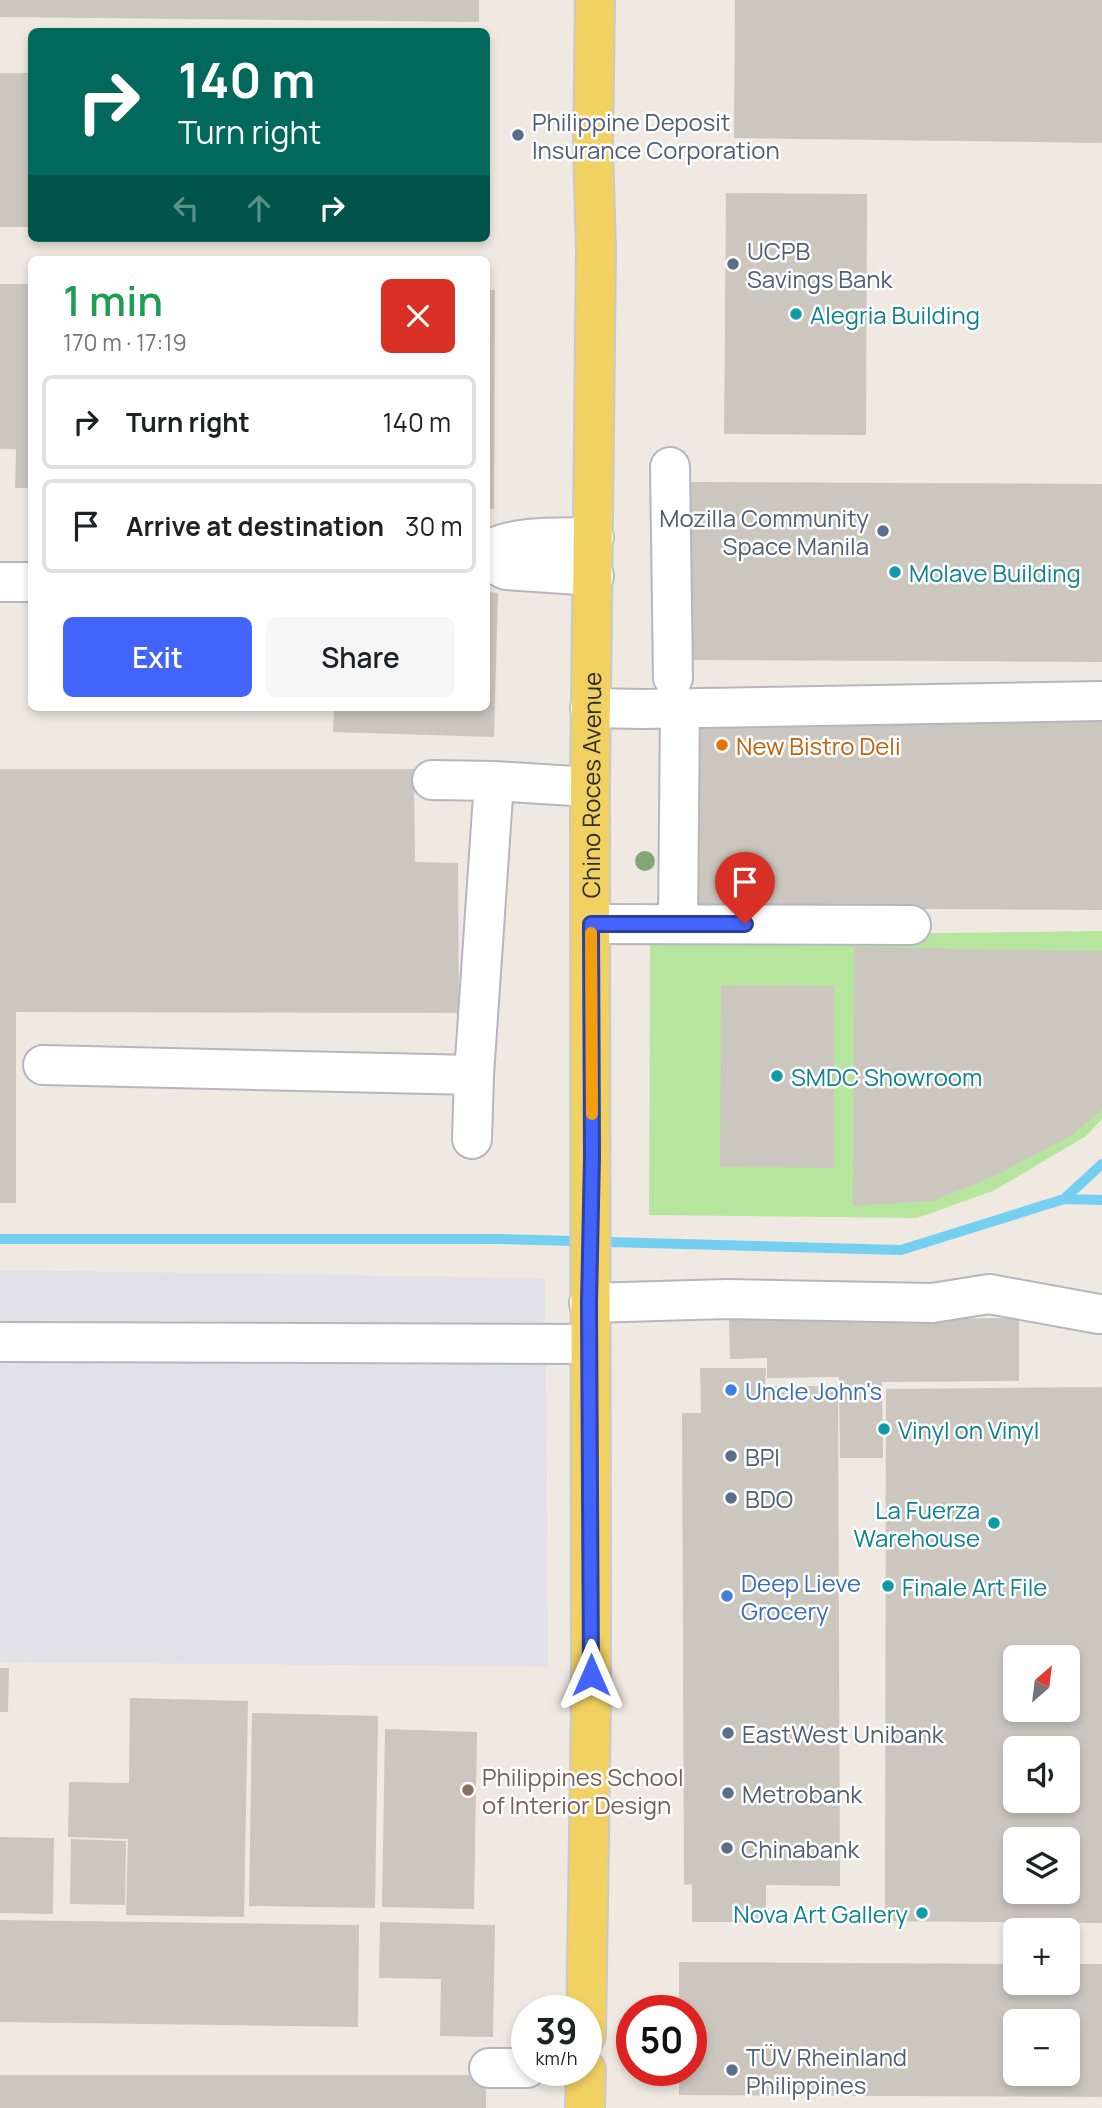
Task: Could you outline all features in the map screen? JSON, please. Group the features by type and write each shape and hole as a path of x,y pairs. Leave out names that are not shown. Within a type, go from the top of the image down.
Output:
{"main road":[{"name":"Chino Roces Avenue","path":"587,1995 591,1702 590,708 594,576 595,0"},
{"path":"585,2108 586,2086"}],"lane":[{"path":"670,467 677,692 678,924"},
{"path":"490,549 497,544 522,541 594,537"},
{"path":"490,562 506,570 594,576"},
{"path":"0,582 28,582"},
{"path":"590,708 677,692 1102,701"},
{"path":"432,780 590,787"},
{"path":"472,1139 494,781"},
{"path":"591,924 911,925"},
{"path":"43,1065 474,1075"},
{"path":"589,1303 727,1299 932,1303 989,1294 1099,1314"},
{"path":"0,1342 590,1344"},
{"path":"489,2068 511,2068"}],"shaded area":[{"path":"0,1270 545,1278 548,1667 0,1662"}],"green space":[{"path":"1102,931 1102,1119 1086,1136 993,1191 917,1218 649,1215 650,937"}],"building":[{"path":"0,0 479,0 479,22 0,17"},
{"path":"735,0 1102,0 1102,143 734,138"},
{"path":"0,73 28,73 28,227 0,227"},
{"name":"Alegria Building","path":"726,193 867,194 866,435 724,434"},
{"path":"0,284 28,284 28,488 15,488 16,449 0,449"},
{"path":"490,290 495,290 494,509 490,509"},
{"name":"Molave Building","path":"688,482 1102,484 1102,662 688,660"},
{"path":"490,592 498,593 494,737 333,732 334,711 490,711"},
{"path":"1102,715 1102,910 695,908 698,716"},
{"path":"0,769 414,769 415,862 458,863 459,1013 16,1012 16,1203 0,1203"},
{"path":"854,947 1102,951 1102,1110 1072,1135 995,1176 932,1201 853,1206"},
{"name":"SMDC Showroom","path":"721,985 834,986 834,1168 720,1167"},
{"path":"1019,1318 1019,1381 882,1382 883,1458 840,1458 839,1377 767,1378 767,1358 730,1359 729,1320"},
{"path":"700,1368 766,1368 765,1386 838,1386 840,1886 766,1885 766,1922 692,1922 692,1884 684,1885 682,1413 701,1413"},
{"name":"La Fuerza Warehouse","path":"1102,1387 1102,1923 1080,1923 1080,1918 1003,1918 1003,1922 885,1921 886,1389"},
{"path":"0,1668 9,1668 8,1712 0,1712"},
{"path":"130,1698 248,1701 244,1917 126,1915 128,1839 68,1837 69,1782 129,1783"},
{"path":"252,1713 378,1716 375,1908 249,1906"},
{"path":"385,1729 477,1732 474,1909 382,1907"},
{"path":"0,1837 54,1838 53,1914 0,1913"},
{"path":"71,1839 126,1841 125,1905 70,1904"},
{"path":"0,1920 359,1925 358,2027 0,2022"},
{"path":"380,1922 495,1925 493,2037 440,2036 441,1979 379,1978"},
{"path":"679,1962 1003,1964 1003,1995 1080,1995 1080,1964 1102,1964 1102,2097 679,2095 679,2086 707,2086 707,1995 679,1995"},
{"path":"0,2075 486,2075 486,2108 0,2108"}],"waterway":[{"path":"1064,1199 1102,1164"},
{"path":"0,1239 499,1239 901,1250 1064,1199 1102,1200"}],"slow traffic":[{"path":"591,933 592,1114"}],"place":[{"name":"Philippine Deposit Insurance Corporation","path":"518,135"},
{"name":"UCPB Savings Bank","path":"733,264"},
{"name":"Alegria Building","path":"796,314"},
{"name":"Mozilla Community Space Manila","path":"883,531"},
{"name":"Molave Building","path":"895,572"},
{"name":"New Bistro Deli","path":"722,745"},
{"name":"SMDC Showroom","path":"777,1076"},
{"name":"Uncle John's","path":"731,1390"},
{"name":"Vinyl on Vinyl","path":"884,1429"},
{"name":"BPI","path":"731,1456"},
{"name":"BDO","path":"731,1498"},
{"name":"La Fuerza Warehouse","path":"994,1523"},
{"name":"Finale Art File","path":"888,1586"},
{"name":"Deep Lieve Grocery","path":"727,1596"},
{"name":"EastWest Unibank","path":"728,1733"},
{"name":"Philippines School of Interior Design","path":"468,1790"},
{"name":"Metrobank","path":"728,1793"},
{"name":"Chinabank","path":"727,1848"},
{"name":"Nova Art Gallery","path":"922,1913"},
{"name":"TÜV Rheinland Philippines","path":"732,2070"}],"route":[{"path":"591,1675 591,924 745,924"}]}
